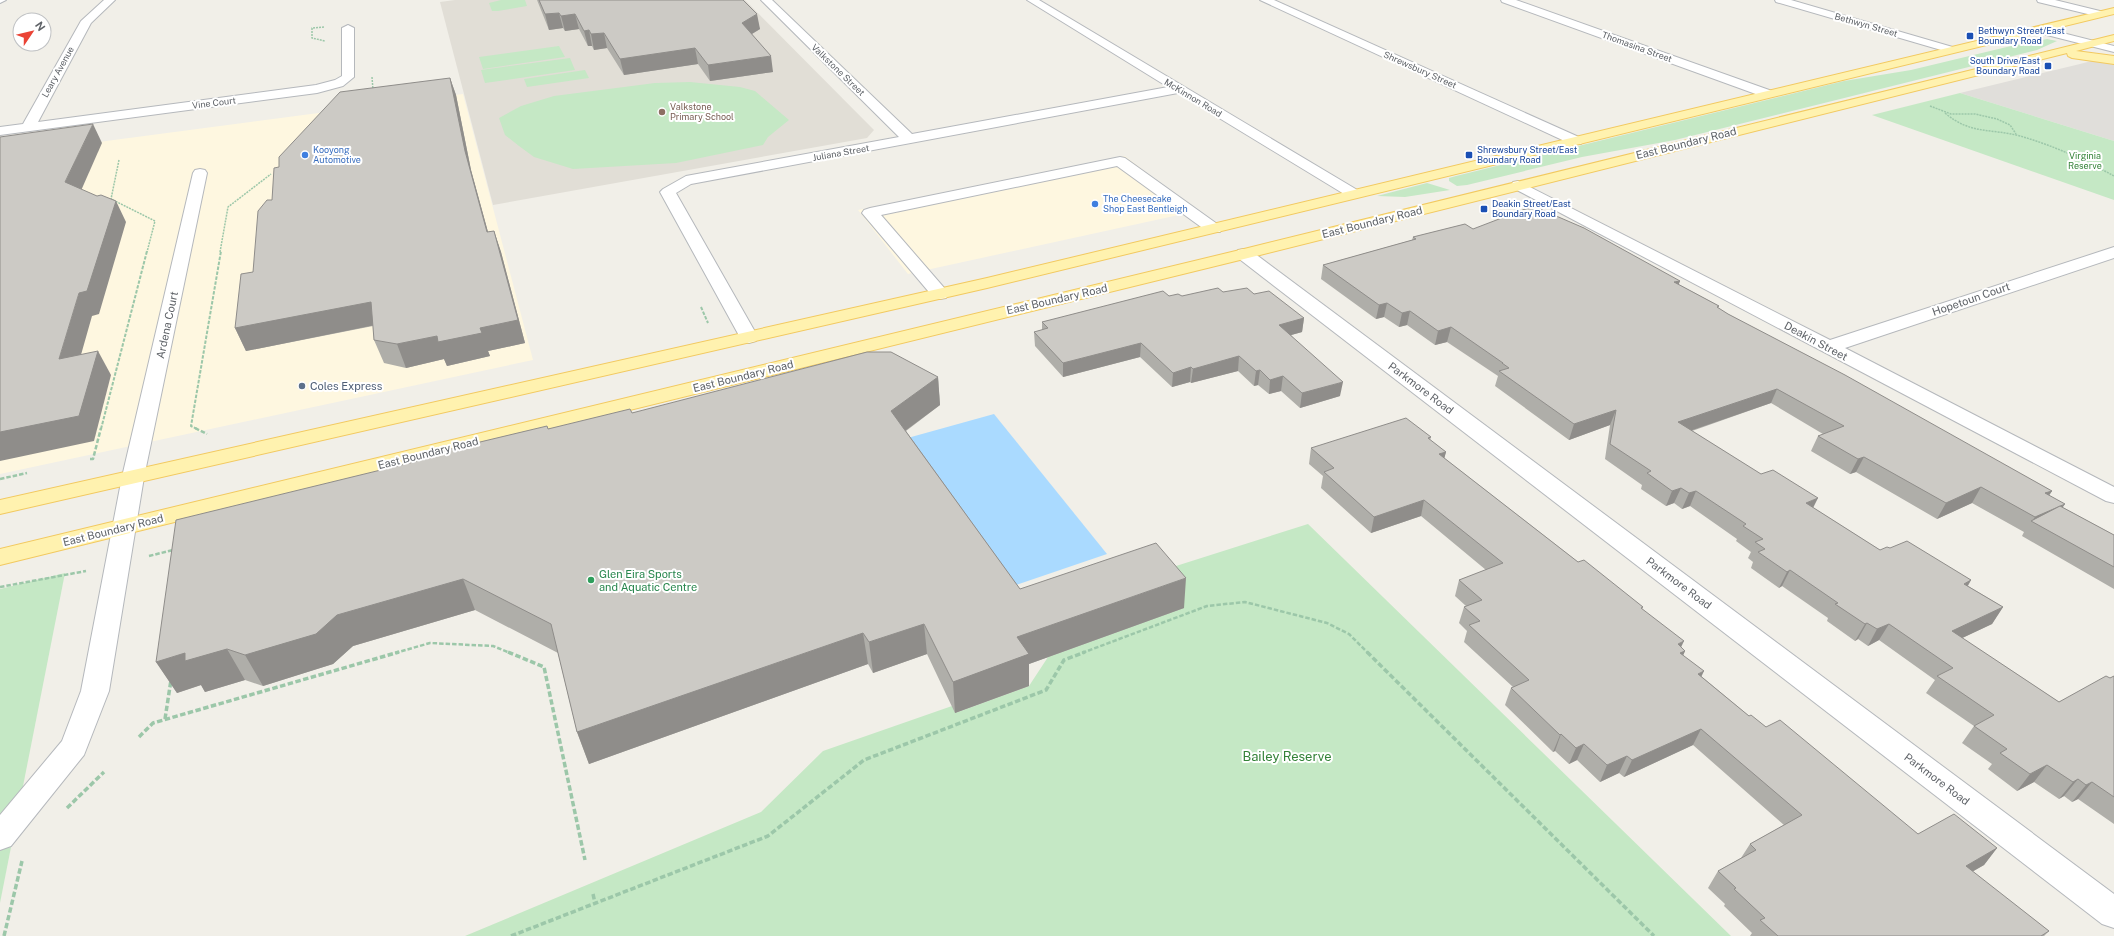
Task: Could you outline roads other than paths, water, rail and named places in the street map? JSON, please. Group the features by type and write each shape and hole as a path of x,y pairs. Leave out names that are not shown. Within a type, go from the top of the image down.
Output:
{"main road":[{"path":"0,506 940,294 2114,11"},
{"name":"East Boundary Road","path":"0,557 1244,254 2114,38"},
{"path":"2055,53 2114,60"},
{"path":"1428,177 1476,196"},
{"path":"1354,194 1372,199 1396,200 1476,196"}],"street":[{"name":"Leary Avenue","path":"28,127 86,21 110,0"},
{"name":"Valkstone Street","path":"766,0 910,140"},
{"name":"McKinnon Road","path":"1032,0 1354,194"},
{"name":"Shrewsbury Street","path":"1265,0 1576,141"},
{"name":"Thomasina Street","path":"1506,0 1768,94"},
{"name":"Bethwyn Street","path":"1780,0 1952,50"},
{"path":"2042,0 2100,14"},
{"name":"Vine Court","path":"28,127 317,89 340,83 348,77 348,28"},
{"path":"2039,30 2114,49"},
{"name":"Juliana Street","path":"749,337 668,192 686,180 1180,90"},
{"path":"0,131 28,127"},
{"path":"940,294 870,212 1120,161 1214,228"},
{"name":"Ardena Court","path":"0,837 74,747 94,691 99,672 123,527 133,477 200,173"},
{"name":"Deakin Street","path":"1518,185 2114,496"},
{"name":"Hopetoun Court","path":"1829,347 2114,252"},
{"name":"Parkmore Road","path":"1244,254 2114,913"}],"water":[{"path":"994,414 1107,554 1007,588 904,439"}],"place":[{"name":"Bethwyn Street/East Boundary Road","path":"1970,36"},
{"name":"South Drive/East Boundary Road","path":"2048,66"},
{"name":"Valkstone Primary School","path":"662,112"},
{"name":"Kooyong Automotive","path":"305,155"},
{"name":"Shrewsbury Street/East Boundary Road","path":"1469,155"},
{"name":"The Cheesecake Shop East Bentleigh","path":"1095,204"},
{"name":"Deakin Street/East Boundary Road","path":"1484,209"},
{"name":"Coles Express","path":"302,386"},
{"name":"Glen Eira Sports and Aquatic Centre","path":"591,580"}],"park label":[{"name":"Virginia Reserve","path":"2085,162"},
{"name":"Bailey Reserve","path":"1287,756"}]}
